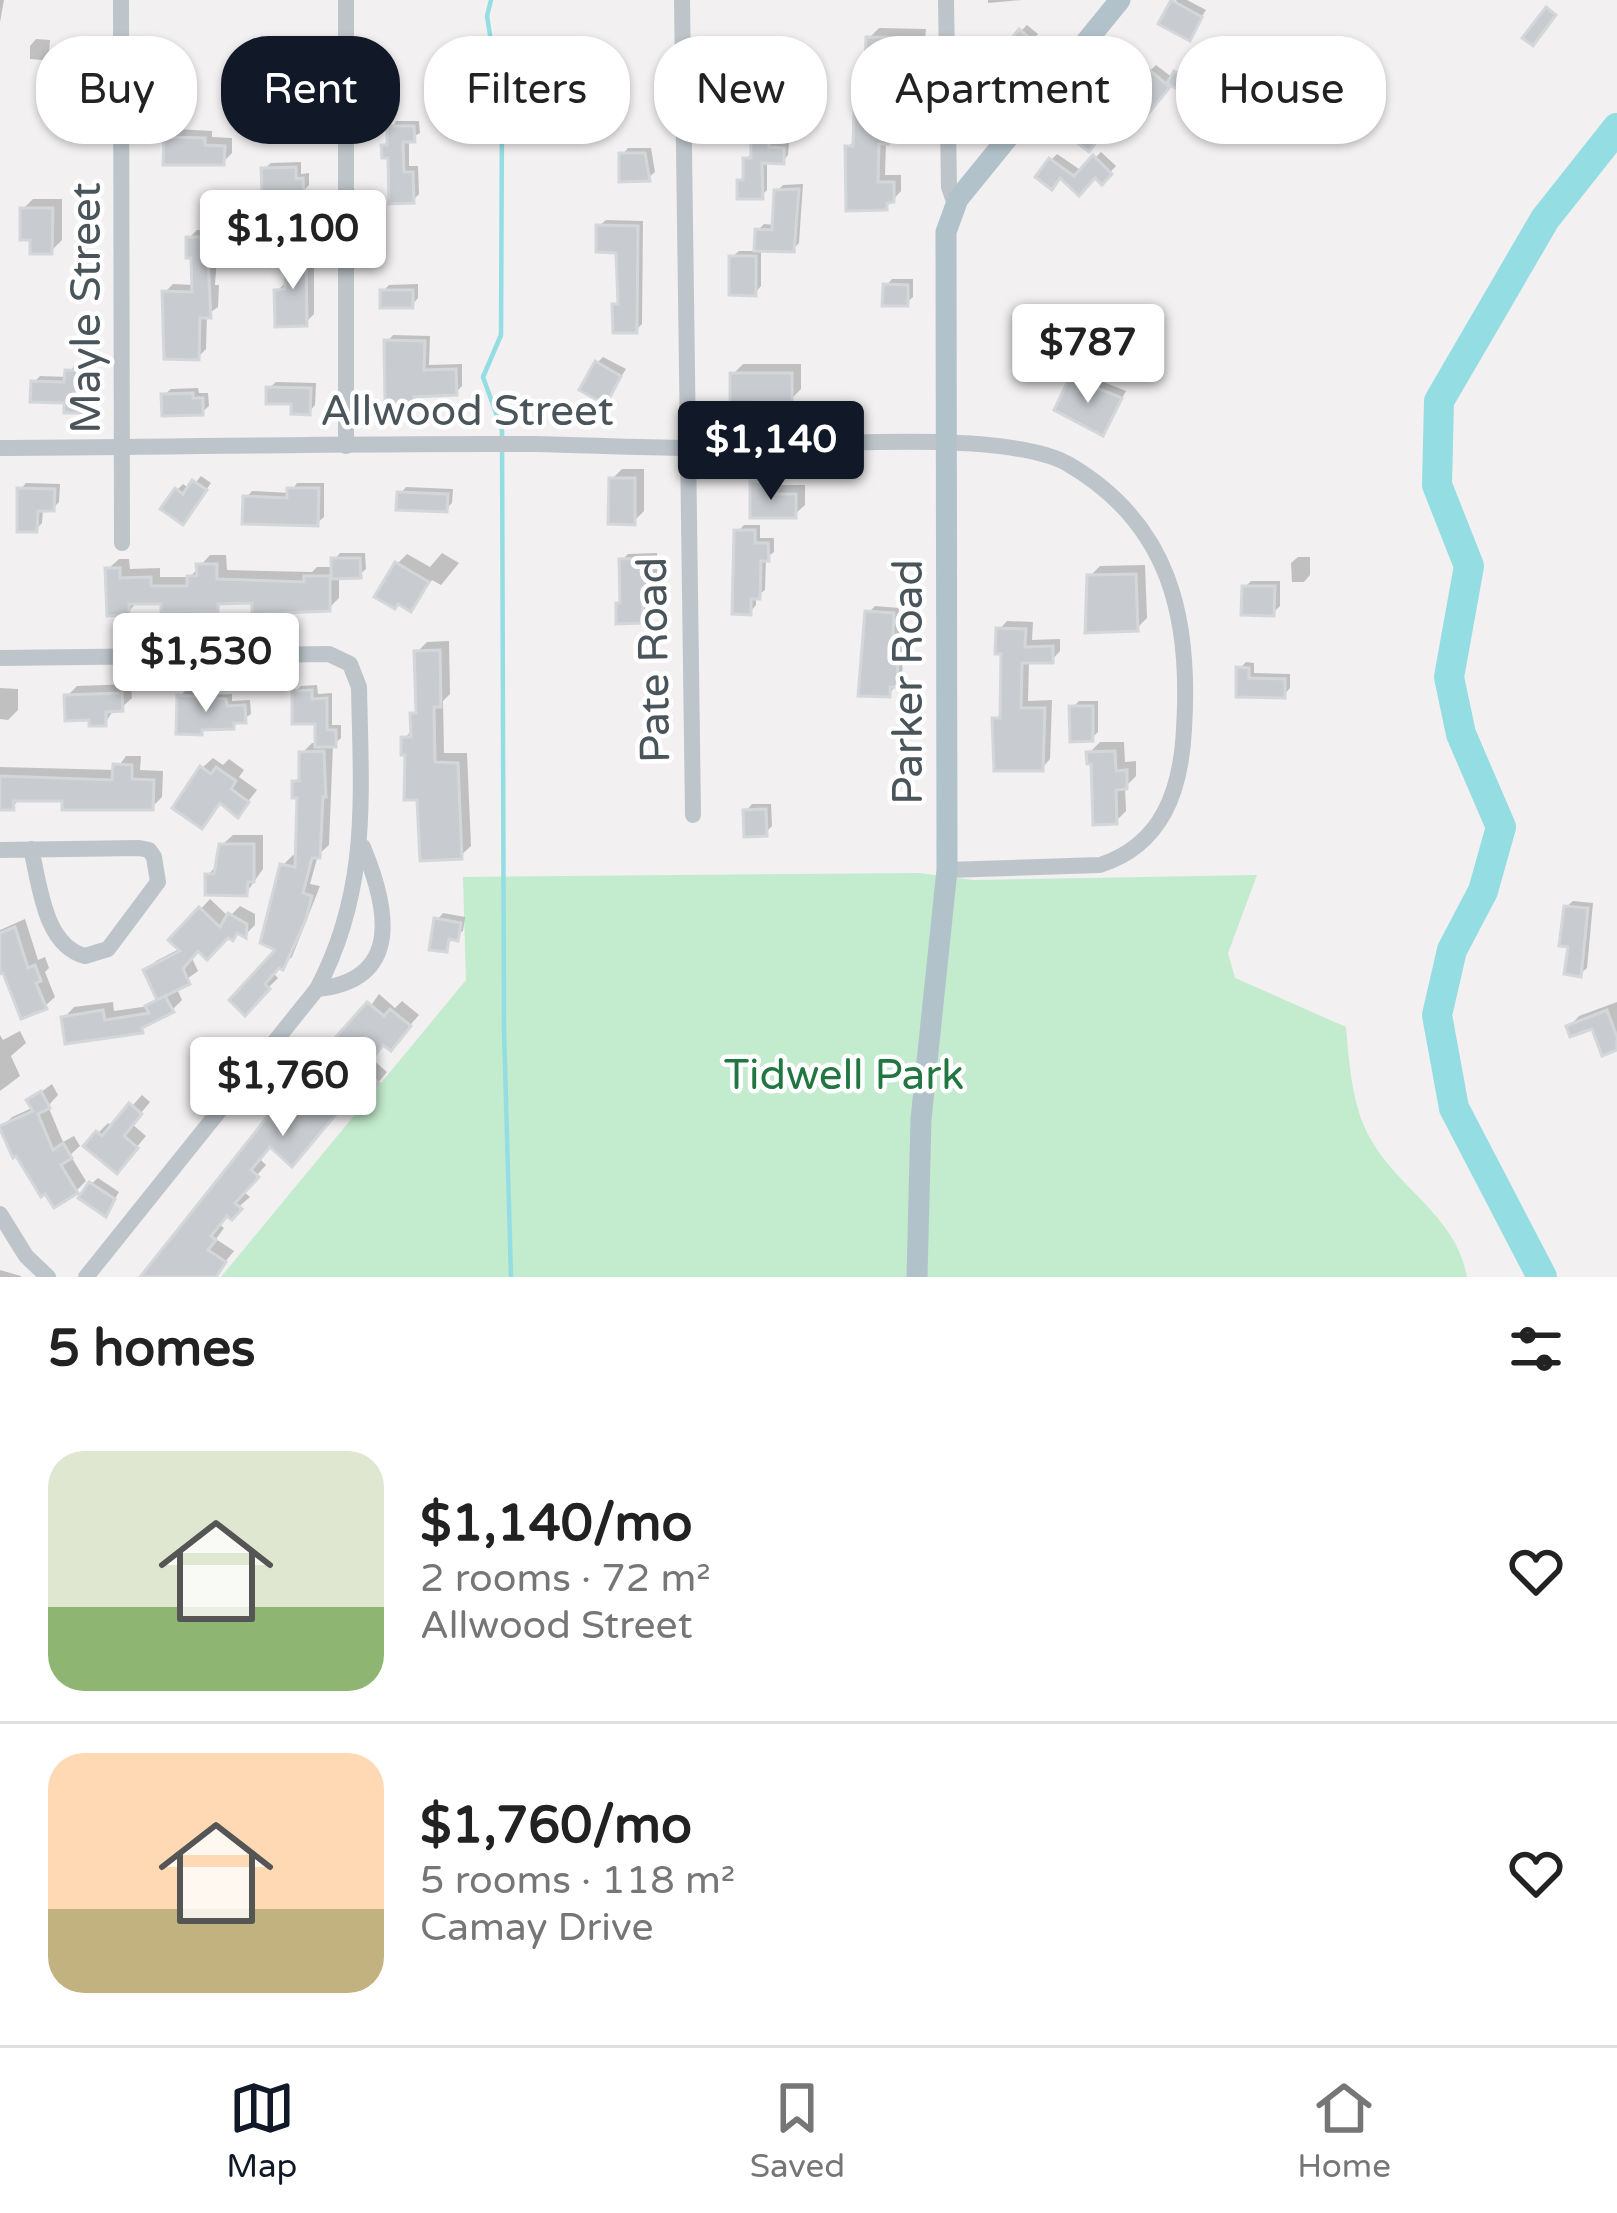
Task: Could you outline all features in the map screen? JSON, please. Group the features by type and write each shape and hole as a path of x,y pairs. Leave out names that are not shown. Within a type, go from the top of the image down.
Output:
{"main road":[{"name":"Parker Road","path":"917,1277 921,1119 947,870 946,232 952,196 1120,0"}],"street":[{"name":"Mayle Street","path":"121,0 122,543"},
{"path":"346,0 346,446"},
{"name":"Pate Road","path":"682,0 693,815"},
{"path":"946,0 952,196"},
{"name":"Allwood Street","path":"0,448 534,444 686,448 944,443 1010,448 1065,462 1118,502 1169,574 1186,660 1183,756 1168,803 1148,837 1133,851 1100,865 947,870"},
{"path":"0,658 329,654 350,664 359,687 360,841 347,922 317,989 86,1277"},
{"path":"317,989 335,987 356,976 372,962 383,941 382,902 360,841"},
{"path":"0,850 32,849 149,850 158,881 108,949 86,956 65,947 56,932 32,849"},
{"path":"0,1214 26,1256 48,1277"}],"green space":[{"name":"Tidwell Park","path":"918,873 973,880 1257,875 1228,953 1235,978 1346,1027 1352,1084 1364,1126 1382,1156 1452,1237 1467,1277 221,1277 466,980 463,877"}],"building":[{"path":"1171,0 1202,17 1192,36 1181,36 1158,24"},
{"path":"1546,7 1556,15 1533,46 1522,38"},
{"path":"1152,72 1170,87 1152,109"},
{"path":"400,126 414,126 415,142 403,142 404,172 413,172 414,203 389,204 388,158 382,158 381,145 400,144"},
{"path":"197,138 205,138 205,145 225,146 224,165 163,165 164,144 197,144"},
{"path":"751,144 784,148 784,164 762,163 763,199 737,199 743,158 751,158"},
{"path":"879,144 878,182 894,182 894,202 887,203 887,210 846,211 845,146"},
{"path":"619,153 645,153 650,181 619,182"},
{"path":"1093,155 1112,174 1102,185 1095,178 1079,196 1060,178 1052,190 1035,177 1049,158 1074,176"},
{"path":"296,167 304,194 262,195 261,168"},
{"path":"799,189 794,252 754,251 755,229 772,230 774,190"},
{"path":"20,208 53,208 52,254 30,254 30,240 20,240"},
{"path":"596,225 638,226 637,333 613,333 612,304 618,304 616,253 596,252"},
{"path":"186,237 212,237 212,259 208,259 211,318 200,318 199,360 164,359 162,291 192,292"},
{"path":"306,249 307,326 275,327 274,290 285,289 286,250"},
{"path":"729,256 756,256 756,296 729,295"},
{"path":"883,284 908,285 908,306 882,306"},
{"path":"380,290 413,290 413,308 380,308"},
{"path":"384,340 425,341 424,370 456,369 457,395 385,404"},
{"path":"595,361 621,376 606,405 579,390"},
{"path":"65,370 89,371 88,413 64,413 64,403 30,402 31,381 64,382"},
{"path":"730,373 792,373 792,402 730,408"},
{"path":"1070,377 1122,398 1103,436 1054,410"},
{"path":"266,387 311,388 310,415 291,414 291,404 266,404"},
{"path":"193,393 193,398 203,398 203,415 162,416 161,394"},
{"path":"609,478 635,478 635,525 608,524"},
{"path":"192,480 207,490 183,525 160,509 175,488 183,494"},
{"path":"750,481 769,481 769,494 796,494 796,518 750,518"},
{"path":"17,488 55,489 54,511 38,511 37,532 17,532"},
{"path":"287,488 319,488 318,526 242,524 243,496 287,498"},
{"path":"397,492 448,494 447,512 396,510"},
{"path":"734,530 755,530 755,543 768,543 769,561 761,561 760,599 751,599 751,615 732,614"},
{"path":"331,558 360,558 361,578 331,579"},
{"path":"651,558 652,589 642,589 643,623 616,624 619,559"},
{"path":"395,562 429,582 411,612 374,597"},
{"path":"196,564 217,564 217,579 304,582 304,576 330,576 330,611 252,614 252,603 218,604 218,611 161,612 161,604 129,604 129,615 107,616 105,568 120,568 120,578 151,577 151,586 187,586 187,576 197,576"},
{"path":"1136,574 1138,631 1085,633 1087,575"},
{"path":"1242,586 1275,586 1274,616 1241,615"},
{"path":"865,611 894,613 893,635 899,635 897,687 890,687 890,697 858,696"},
{"path":"996,628 1026,629 1025,647 1053,646 1053,663 1022,663 1021,708 1045,708 1043,771 994,771 992,718 1000,718 1001,654 995,654"},
{"path":"440,650 435,762 458,763 462,859 420,861 417,800 404,800 401,737 411,737 410,713 416,713 414,651"},
{"path":"1236,667 1249,668 1249,678 1285,679 1285,698 1236,697"},
{"path":"312,690 312,699 327,698 327,730 336,730 336,747 315,747 315,724 292,724 292,691"},
{"path":"122,693 123,711 106,712 106,726 89,726 89,720 65,721 64,695"},
{"path":"177,695 226,699 227,706 245,705 246,723 234,723 234,729 202,730 202,735 176,734"},
{"path":"1069,706 1093,706 1093,741 1070,742"},
{"path":"324,751 326,797 320,858 312,858 303,893 312,896 306,919 283,970 279,968 265,984 270,989 245,1016 229,1000 275,950 260,943 280,864 295,867 297,798 292,798 292,781 299,781 299,752"},
{"path":"1115,751 1116,771 1127,770 1127,789 1116,790 1117,824 1093,825 1091,764 1087,764 1086,752"},
{"path":"113,764 132,765 132,779 154,780 153,810 62,810 62,801 13,801 14,810 0,810 0,776 112,780"},
{"path":"200,766 211,774 216,767 236,781 231,789 249,802 238,818 220,803 202,829 172,808"},
{"path":"766,809 767,836 744,837 743,810"},
{"path":"219,844 254,844 254,882 248,882 247,896 205,895 205,874 214,874"},
{"path":"1564,906 1588,908 1581,977 1564,974 1568,947 1559,946"},
{"path":"199,907 220,927 228,913 247,924 246,938 237,933 233,941 228,938 207,960 198,951 183,969 190,984 157,1000 143,970 180,951 168,940"},
{"path":"434,918 461,923 458,941 449,939 447,952 429,950"},
{"path":"15,927 28,968 35,965 41,981 36,983 47,1009 21,1019 0,974 0,933"},
{"path":"165,996 174,1012 142,1028 143,1033 65,1044 61,1017 103,1010 105,1020 149,1013 145,1006"},
{"path":"367,1002 384,1016 390,1009 411,1026 391,1051 383,1045 363,1070 379,1083 367,1098 360,1092 337,1113 292,1167 270,1147 251,1170 259,1177 235,1203 242,1209 232,1220 227,1216 211,1236 216,1240 208,1250 226,1262 216,1277 140,1277 268,1116 281,1127 308,1095 295,1083"},
{"path":"1607,1010 1617,1050 1602,1056 1592,1029 1570,1037 1566,1026"},
{"path":"41,1091 50,1108 38,1114 53,1150 63,1143 72,1158 61,1165 78,1193 54,1208 13,1158 0,1129 33,1111 26,1100"},
{"path":"129,1103 142,1114 124,1136 138,1148 117,1174 83,1146 96,1131 102,1136"},
{"path":"89,1182 115,1199 106,1217 78,1198"}],"waterway":[{"path":"491,0 487,16 502,111 501,335 483,377 502,430 504,1030 511,1277"},
{"path":"1542,1277 1454,1108 1437,1015 1452,950 1483,891 1501,827 1461,734 1449,677 1469,566 1437,485 1439,401 1545,219 1617,128"}]}
